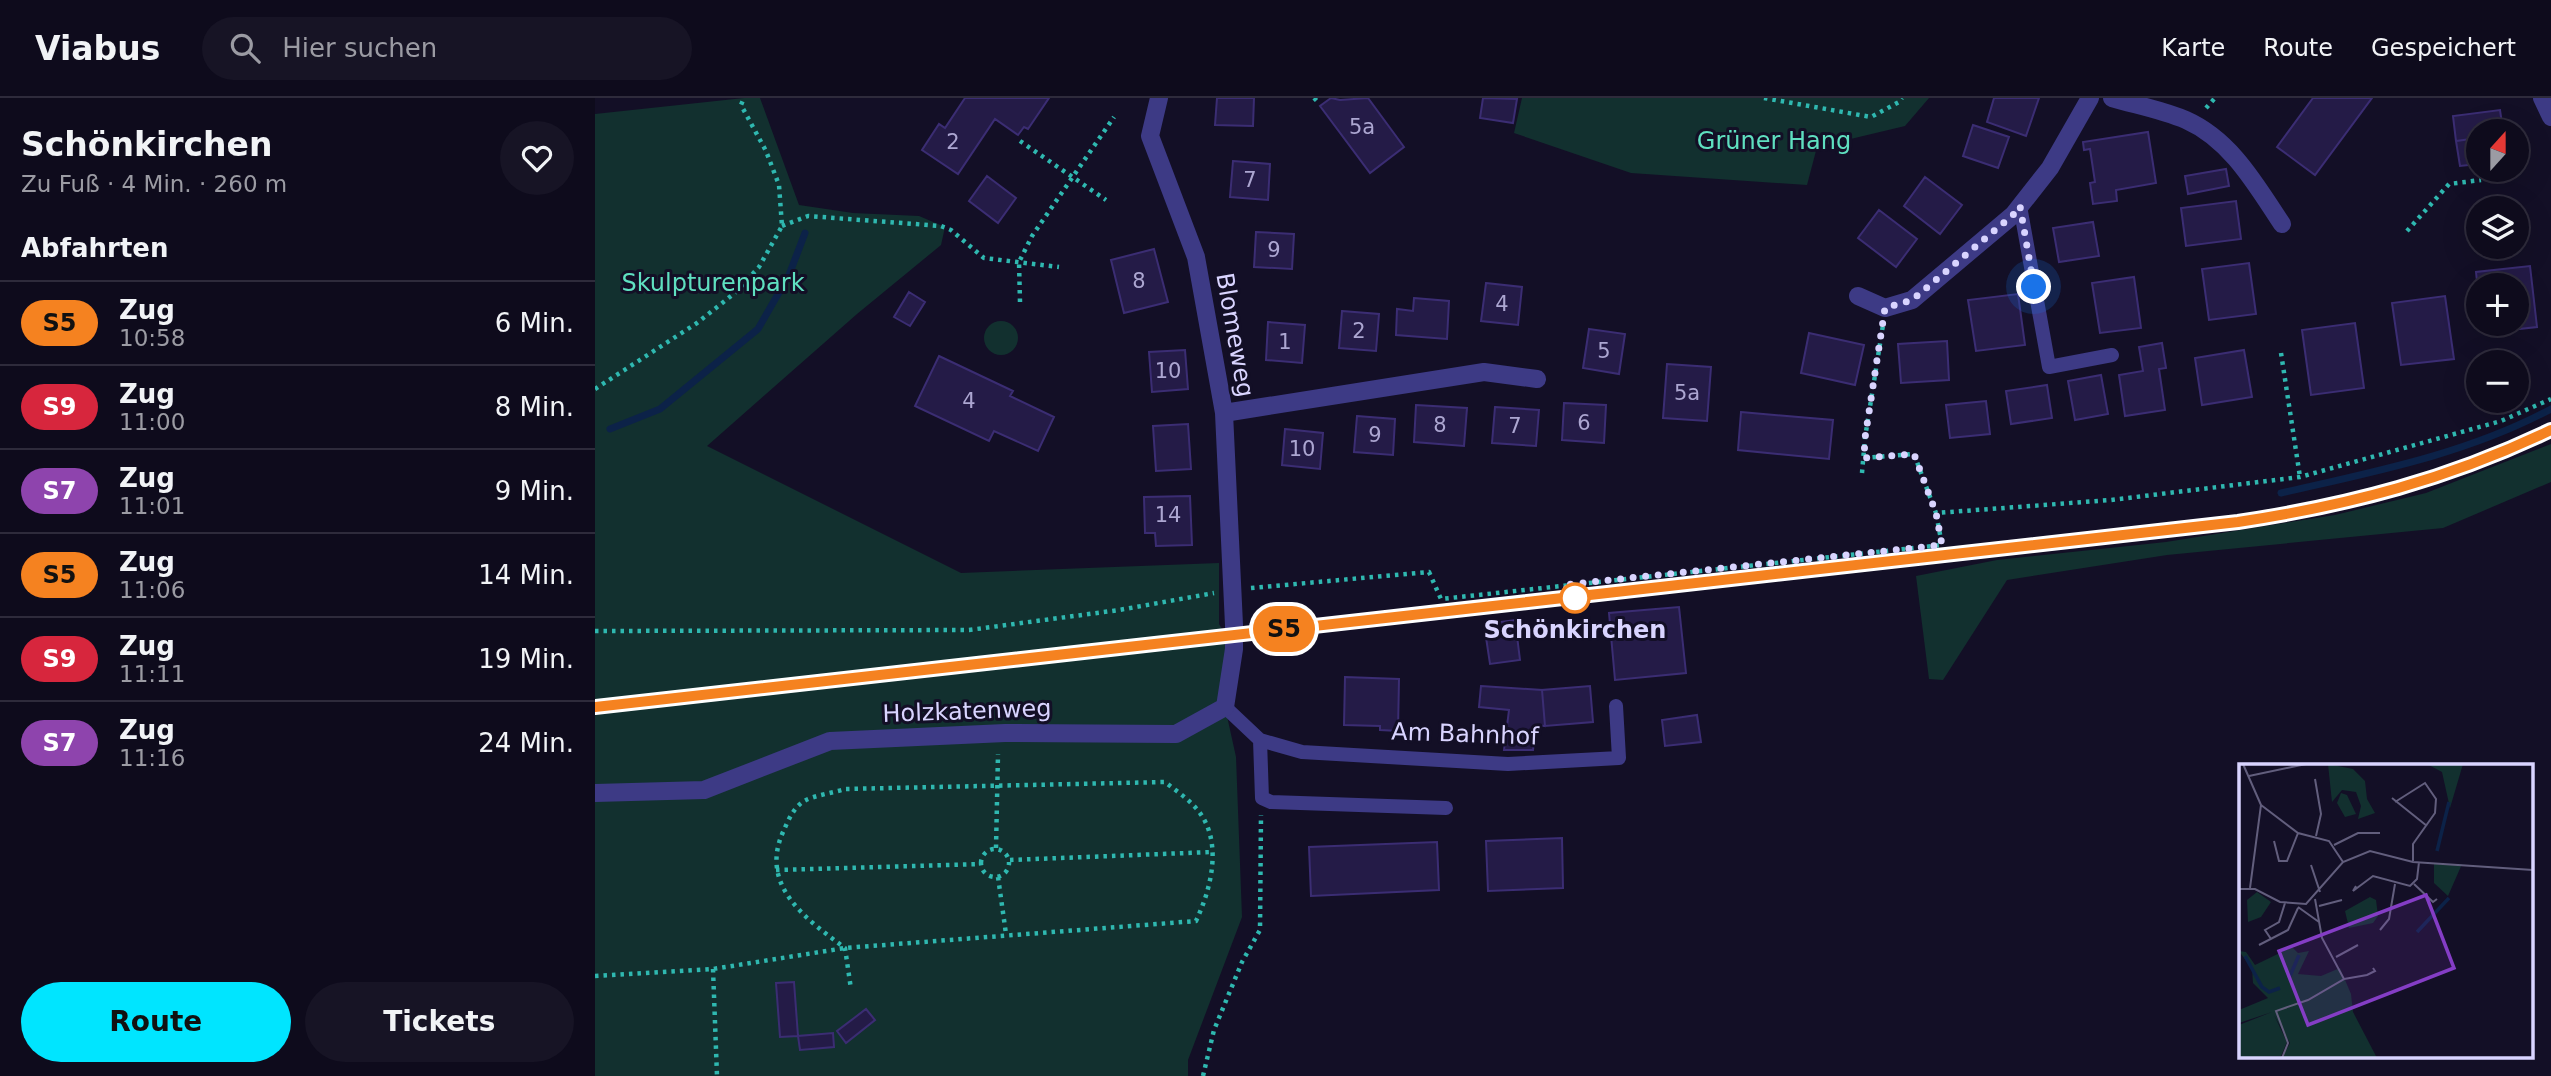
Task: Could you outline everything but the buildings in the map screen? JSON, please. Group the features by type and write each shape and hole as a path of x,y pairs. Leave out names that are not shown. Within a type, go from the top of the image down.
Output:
{"street":[{"name":"Blomeweg","path":"1159,98 1150,136 1196,257 1224,413 1232,589"},
{"path":"1858,296 1885,308 1912,300 2013,215 2050,168 2090,98"},
{"path":"2112,98 2187,121 2218,141 2237,159 2282,224"},
{"path":"2543,98 2551,117"},
{"path":"1224,413 1484,372 1537,379"},
{"path":"1225,707 1234,649 1232,589"},
{"name":"Holzkatenweg","path":"595,793 704,790 829,741 1005,733 1176,734 1225,707"}],"lane":[{"path":"2020,206 2049,367 2112,355"},
{"name":"Am Bahnhof","path":"1225,707 1260,740 1302,752 1509,764 1619,758 1616,706"},
{"path":"1260,740 1262,798 1271,802 1446,807"}],"path":[{"path":"595,389 697,323 736,292 759,267 782,226 779,185 765,151 741,106 744,98"},
{"path":"1765,98 1871,117 1902,98"},
{"path":"1020,302 1019,262 1032,236 1114,117"},
{"path":"1020,141 1105,200"},
{"path":"2407,231 2449,184 2466,182"},
{"path":"782,226 808,216 941,226 951,230 985,258 1059,267"},
{"path":"1862,473 1885,308"},
{"path":"2281,353 2300,477"},
{"path":"1936,513 2111,499 2300,477 2501,421 2551,399"},
{"path":"595,631 969,630 1119,610 1232,589 1429,572 1441,599 1942,545 1936,513 1914,454 1864,458"},
{"path":"996,848 997,757 1005,733"},
{"path":"595,976 713,969 845,948 1196,921 1208,895 1212,852 1210,832 1196,808 1165,782 845,789 804,802 790,816 779,841 776,870 784,893 818,929 845,948 851,989"},
{"path":"1203,1076 1214,1030 1242,962 1260,930 1262,798"},
{"path":"996,848 1005,852 1010,860 1008,871 998,877 986,874 981,864 985,852 996,848"},
{"path":"1010,860 1212,852"},
{"path":"776,870 981,864"},
{"path":"998,877 1006,934"},
{"path":"713,969 717,1076"}],"green space":[{"name":"Skulpturenpark","path":"760,98 799,205 853,213 919,216 945,227 941,245 857,314 707,446 961,573 1219,563 1219,624 1234,649 1225,707 1236,757 1242,917 1188,1060 1188,1076 595,1076 595,114"},
{"name":"Grüner Hang","path":"1522,98 1929,98 1905,126 1817,147 1807,185 1631,173 1514,133"},
{"path":"1001,321 1013,326 1018,338 1013,350 1001,355 989,350 984,338 989,326"},
{"path":"2551,444 2551,482 2443,528 2167,555 2007,580 1943,680 1929,679 1916,576 1997,560 2166,542 2335,515 2426,493"}],"waterway":[{"path":"610,429 660,409 758,329 789,275 805,233"},
{"path":"2281,493 2453,450 2519,425 2551,409"}],"railway":[{"path":"595,707 2238,522 2359,499 2437,477 2513,448 2551,430"}],"train":[{"name":"S5","path":"595,707 2238,522 2346,503 2421,483 2551,430"}],"place":[{"name":"Schönkirchen","path":"1575,598"}],"route":[{"path":"1575,598 1563,585 1942,545 1936,513 1914,454 1864,458 1885,308 1912,300 2013,215 2020,206 2034,287"}]}
